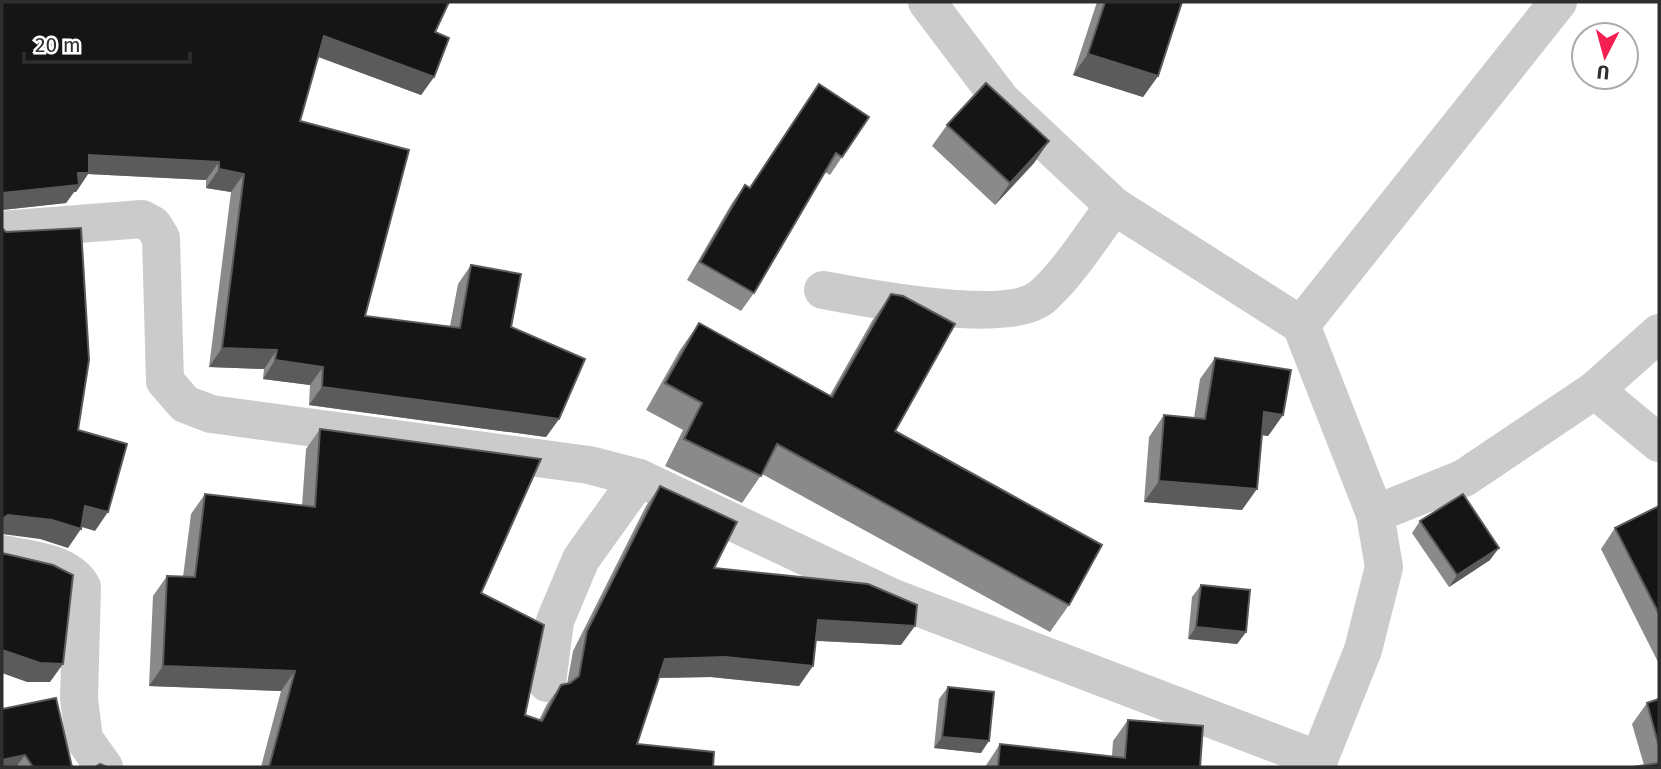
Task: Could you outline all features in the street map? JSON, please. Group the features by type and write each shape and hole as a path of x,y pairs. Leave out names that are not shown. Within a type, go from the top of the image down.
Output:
{"street":[{"path":"2,230 142,219 153,225 161,238 165,382 185,404 211,414 589,465 639,478 891,597 1317,764 1363,650 1384,567 1375,514 1301,325 1114,206 1001,100 927,2"},
{"path":"1301,325 1558,2"},
{"path":"823,289 903,304 1026,307 1044,296 1114,206"},
{"path":"1375,514 1464,478 1595,390 1659,333"},
{"path":"1595,390 1659,443"},
{"path":"547,683 555,621 581,559 639,478"},
{"path":"2,554 65,569 75,575 82,587 79,699 84,739 104,767"}],"building":[{"path":"2,2 449,2 435,32 449,38 434,77 324,36 300,121 409,150 365,316 460,328 471,265 521,274 511,327 585,359 559,419 322,387 323,367 275,360 277,350 222,348 244,174 219,169 219,162 89,155 89,173 78,173 79,185 2,195"},
{"path":"1105,2 1182,2 1158,76 1088,54"},
{"path":"986,83 1049,141 1010,183 947,125"},
{"path":"819,84 869,117 842,157 836,153 754,293 700,262 745,185 750,188"},
{"path":"2,228 6,232 81,228 89,360 78,430 127,444 108,512 85,506 81,529 52,520 8,515 2,519"},
{"path":"891,294 903,296 955,324 895,431 1102,545 1069,605 777,444 761,476 684,439 702,403 665,383 699,323 832,397"},
{"path":"1215,358 1291,370 1283,415 1264,412 1257,489 1159,481 1164,415 1205,419"},
{"path":"320,429 541,459 481,593 544,625 525,715 542,721 561,685 570,683 579,676 587,631 660,486 737,522 714,568 868,584 917,605 915,626 818,620 813,666 725,657 665,659 637,744 714,752 713,767 269,767 295,671 163,666 167,576 195,577 205,494 315,507"},
{"path":"1463,494 1499,548 1457,575 1420,521"},
{"path":"1659,506 1659,614 1615,528"},
{"path":"2,553 53,565 73,575 63,664 40,663 2,650"},
{"path":"1201,585 1250,590 1246,632 1196,627"},
{"path":"948,687 994,692 989,741 942,737"},
{"path":"56,698 72,767 33,767 25,755 2,760 2,709"},
{"path":"1659,699 1659,747 1647,703"},
{"path":"1128,720 1203,726 1200,767 998,767 1000,744 1125,758"},
{"path":"1659,763 1659,767 1633,767"}]}
